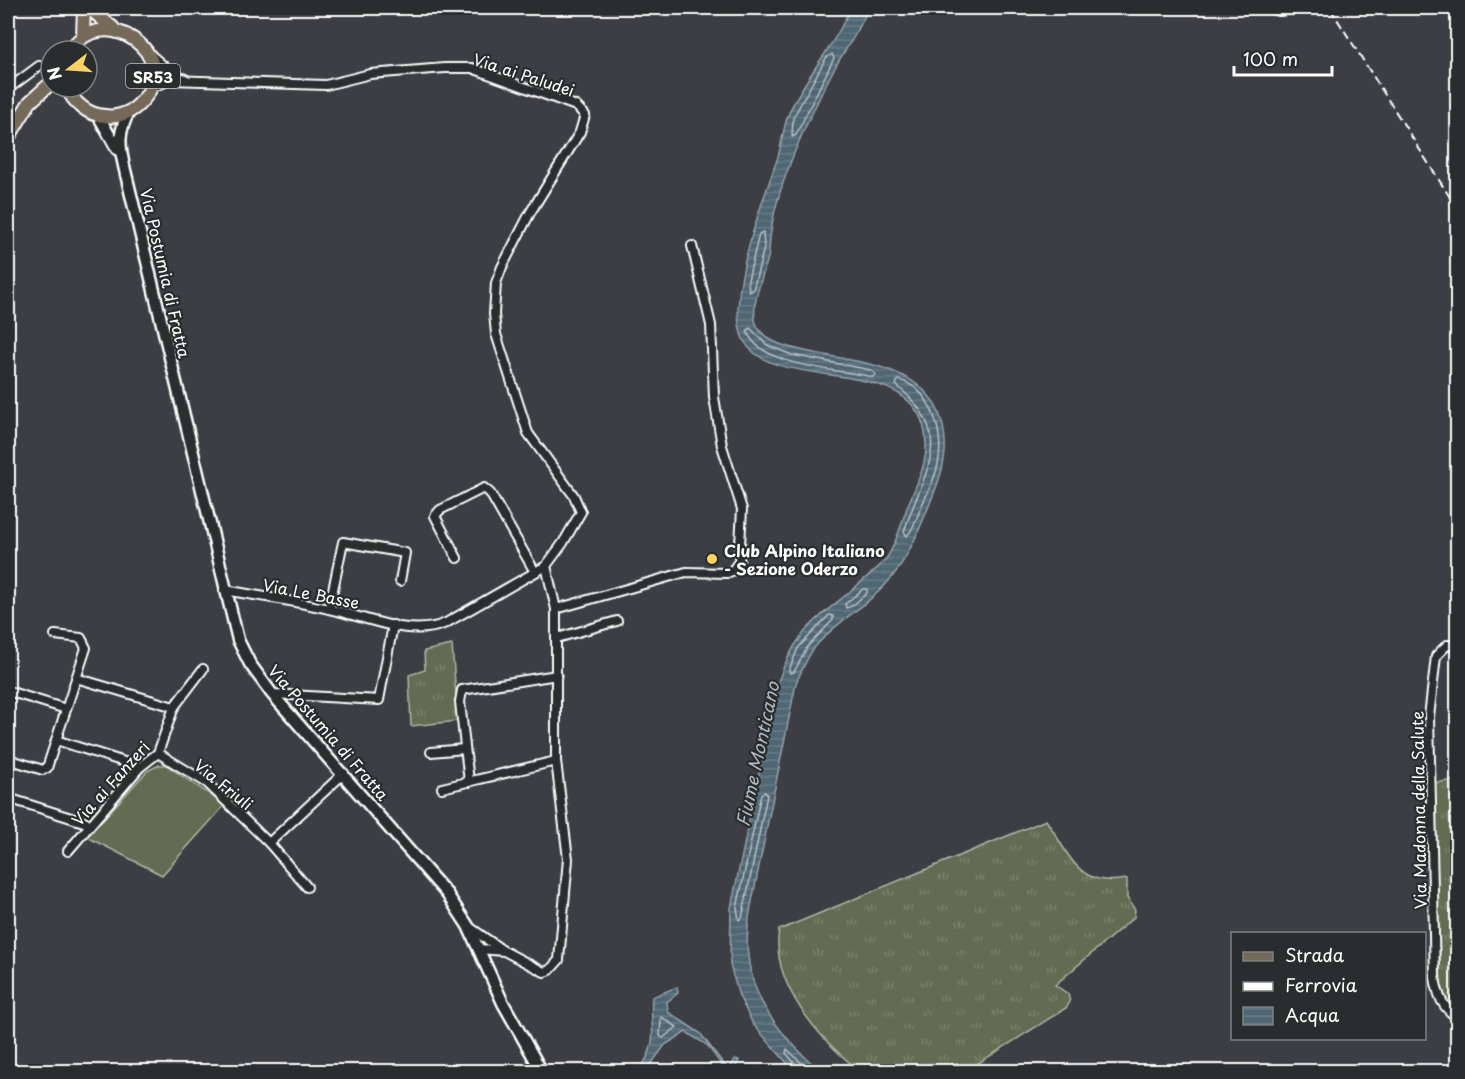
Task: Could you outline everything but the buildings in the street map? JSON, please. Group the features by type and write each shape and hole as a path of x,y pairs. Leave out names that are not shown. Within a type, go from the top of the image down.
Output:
{"main road":[{"path":"83,36 84,8"},
{"name":"SR53","path":"74,100 81,107 98,116 119,116 129,112 145,98 150,88 152,64 148,52 133,36 113,28 89,8"},
{"path":"80,39 92,31 113,28"},
{"path":"30,102 47,93 57,92 74,100"},
{"path":"8,138 30,102 39,94"},
{"name":"Via Postumia di Fratta","path":"129,112 121,126 119,140 124,166 237,640 250,664 272,694 344,773 447,894 468,926 503,1003 542,1071"},
{"name":"Via Postumia di Fratta","path":"98,116 114,138 124,166"}],"street":[{"path":"1268,8 1279,10 1302,8"},
{"path":"148,52 174,75 189,81"},
{"path":"8,89 39,66"},
{"name":"Via ai Paludei","path":"150,88 170,80 326,85 370,74 472,68 581,108 585,115 580,132 530,213 496,283 494,314 496,334 515,393"},
{"path":"556,609 686,572 727,573 732,571 739,562 742,509 722,446 714,397 711,325 692,246"},
{"name":"Via Le Basse","path":"224,590 329,609 393,625 439,626 546,566 581,512 574,496 528,433 515,393"},
{"path":"457,558 435,516 440,510 483,488 490,493 535,572"},
{"path":"329,609 343,542 405,554 400,581"},
{"path":"468,926 504,951 544,972 550,970 559,960 568,859 556,761 556,609 546,566"},
{"path":"557,638 617,621"},
{"path":"272,694 379,700 393,625"},
{"path":"8,759 43,770 47,768 86,648 85,641 81,638 55,635"},
{"name":"Via Madonna della Salute","path":"1458,645 1447,645 1436,656 1429,717 1435,978 1439,998 1450,1013 1458,1017"},
{"name":"Via ai Fanzeri","path":"68,851 140,767 158,753 174,707 203,669"},
{"path":"469,782 460,702 462,690 557,675"},
{"path":"76,678 174,707"},
{"path":"8,691 66,709"},
{"path":"56,740 140,767"},
{"path":"431,752 464,749"},
{"name":"Via Friuli","path":"158,753 207,783 269,843 307,887"},
{"path":"442,788 556,761"},
{"path":"269,843 344,773"},
{"path":"8,798 90,824"},
{"path":"479,949 504,951"}],"green space":[{"path":"452,645 458,721 411,726 409,675 425,670 424,651"},
{"path":"159,765 166,765 225,805 162,875 87,837 147,771"},
{"path":"1457,780 1457,1009 1444,998 1441,987 1433,783"},
{"path":"1046,820 1069,857 1086,874 1110,881 1127,879 1127,898 1135,910 1134,917 1055,985 1068,994 1070,1002 1066,1008 966,1071 860,1071 814,1027 790,990 782,970 778,950 779,930"}],"water":[{"path":"850,8 868,8 825,86 788,168 773,219 768,258 755,305 755,320 765,336 784,346 871,365 900,374 923,390 939,413 944,432 945,451 936,488 906,557 892,577 874,596 833,629 815,647 796,683 750,911 747,937 748,960 761,1001 772,1020 786,1037 820,1071 794,1071 753,1024 739,996 730,965 731,908 778,682 801,636 886,559 897,538 926,451 919,414 901,395 875,384 785,367 760,357 744,341 739,323 738,301 748,249 778,157 787,118 803,86 837,35"},
{"path":"677,987 678,993 667,1002 668,1012 700,1033 729,1071 726,1071 707,1045 686,1032 665,1045 646,1071 639,1071 646,1060 652,1042 652,997"},
{"path":"735,1059 739,1060 735,1071 729,1071"}],"railway":[{"path":"1330,8 1458,210"}],"place":[{"name":"Club Alpino Italiano - Sezione Oderzo","path":"712,559"}],"water label":[{"name":"Fiume Monticano","path":"757,754"}]}
